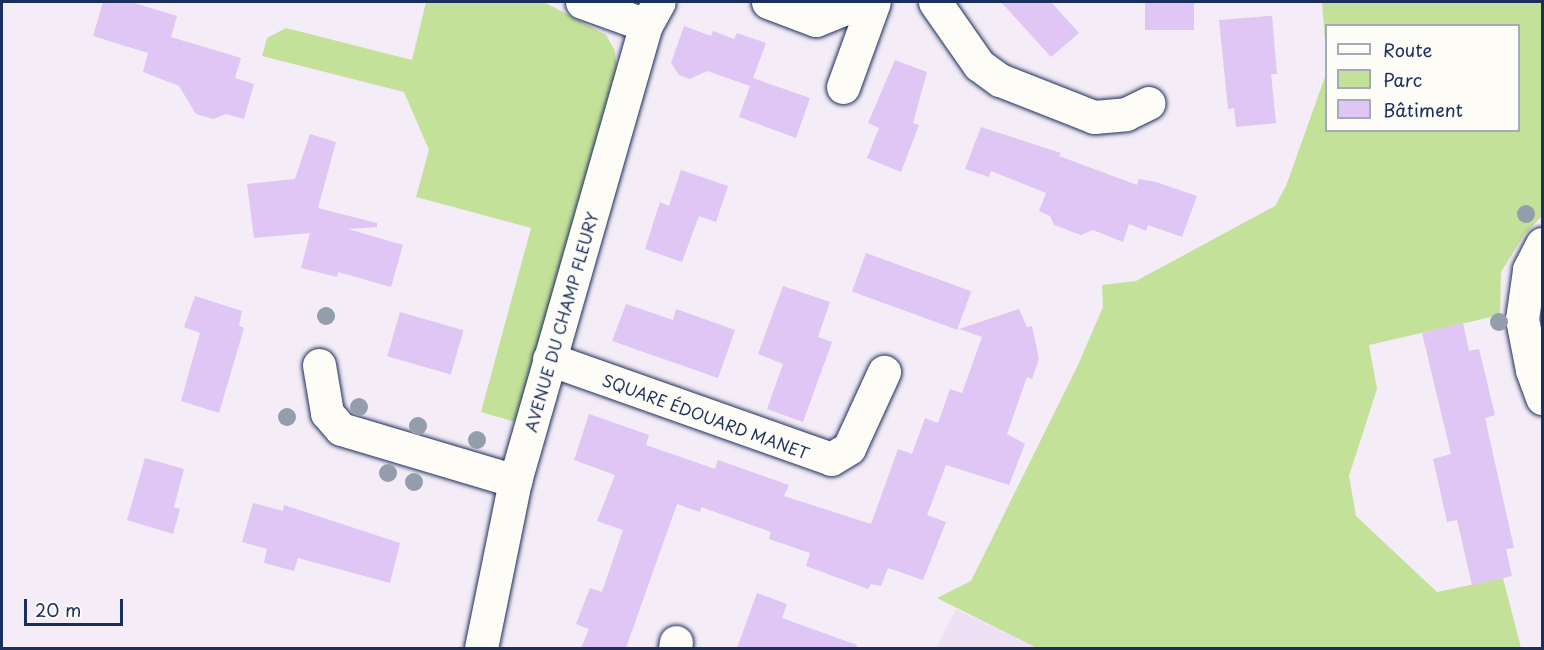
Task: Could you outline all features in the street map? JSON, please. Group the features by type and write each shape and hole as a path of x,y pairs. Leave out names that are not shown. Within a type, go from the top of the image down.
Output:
{"street":[{"path":"582,2 652,13"},
{"path":"768,2 816,20 860,2"},
{"path":"843,87 874,2"},
{"path":"935,2 979,65 1000,80 1094,117 1126,114 1149,103"},
{"name":"AVENUE DU CHAMP FLEURY","path":"481,648 516,481 549,359 652,13"},
{"path":"1542,244 1528,270 1522,319 1532,370 1542,398"},
{"name":"SQUARE ÉDOUARD MANET","path":"549,359 831,459 849,448 884,372"},
{"path":"319,364 327,413 341,429 516,481"}],"shaded area":[{"path":"956,609 1037,648 936,648"}],"green space":[{"path":"426,2 544,2 606,35 615,51 617,70 519,423 481,412 531,228 416,197 429,150 404,92 262,56 267,38 286,28 412,60"},
{"path":"1322,2 1542,2 1542,216 1524,235 1501,272 1500,315 1369,345 1377,389 1349,476 1356,516 1437,592 1503,578 1521,648 1037,648 937,598 971,581 1078,365 1103,307 1102,285 1136,281 1275,206 1286,186 1325,77 1325,132 1520,132 1520,24 1325,24 1325,41"}],"building":[{"path":"103,2 131,2 177,16 171,37 241,58 235,78 254,84 244,119 226,114 213,119 196,114 179,86 143,72 148,53 93,36"},
{"path":"1001,2 1051,2 1079,33 1051,57"},
{"path":"1145,2 1194,2 1194,30 1145,30"},
{"path":"1272,16 1277,74 1271,74 1276,123 1236,127 1234,108 1228,109 1219,20"},
{"path":"684,26 711,36 713,31 734,39 737,33 766,43 753,78 810,98 796,138 739,117 750,86 707,71 690,79 679,75 671,63"},
{"path":"895,60 927,72 913,123 919,125 901,172 867,158 879,128 868,123"},
{"path":"981,127 1061,153 1059,156 1137,185 1139,179 1156,182 1197,196 1182,237 1148,225 1146,231 1129,224 1123,242 1093,230 1081,235 1054,225 1050,216 1039,211 1046,193 991,171 989,177 965,169"},
{"path":"310,134 336,142 318,208 377,223 377,227 348,229 403,245 391,287 338,272 337,277 301,268 310,233 254,238 247,184 295,179"},
{"path":"681,170 728,186 716,222 699,216 682,262 645,249 660,202 669,206"},
{"path":"866,253 971,291 957,330 852,292"},
{"path":"783,286 830,302 818,337 832,342 803,422 767,409 783,364 758,354"},
{"path":"195,296 242,311 239,326 244,328 219,413 181,401 200,333 184,327"},
{"path":"626,304 673,320 676,309 735,330 718,378 612,341"},
{"path":"1019,309 1027,327 1032,326 1039,359 1032,379 1027,377 1007,434 1025,444 1009,485 946,465 927,515 946,522 923,580 888,568 881,586 871,584 868,589 806,566 810,553 769,539 771,532 701,507 700,512 677,504 626,648 581,648 589,629 576,624 590,588 602,592 623,530 597,521 615,475 574,460 589,414 649,435 646,445 715,469 718,460 789,485 784,496 871,524 898,449 912,454 925,418 938,423 950,389 962,393 982,337 959,329"},
{"path":"400,312 463,330 451,374 387,356"},
{"path":"1463,323 1469,351 1479,349 1495,415 1485,418 1514,548 1506,549 1512,576 1472,585 1457,520 1447,522 1433,459 1451,454 1422,333"},
{"path":"145,458 184,469 174,507 180,509 173,534 127,520"},
{"path":"253,503 283,511 284,505 400,543 390,583 298,558 294,571 264,563 267,549 242,542"},
{"path":"757,593 787,604 782,618 857,645 856,648 737,648"}]}
